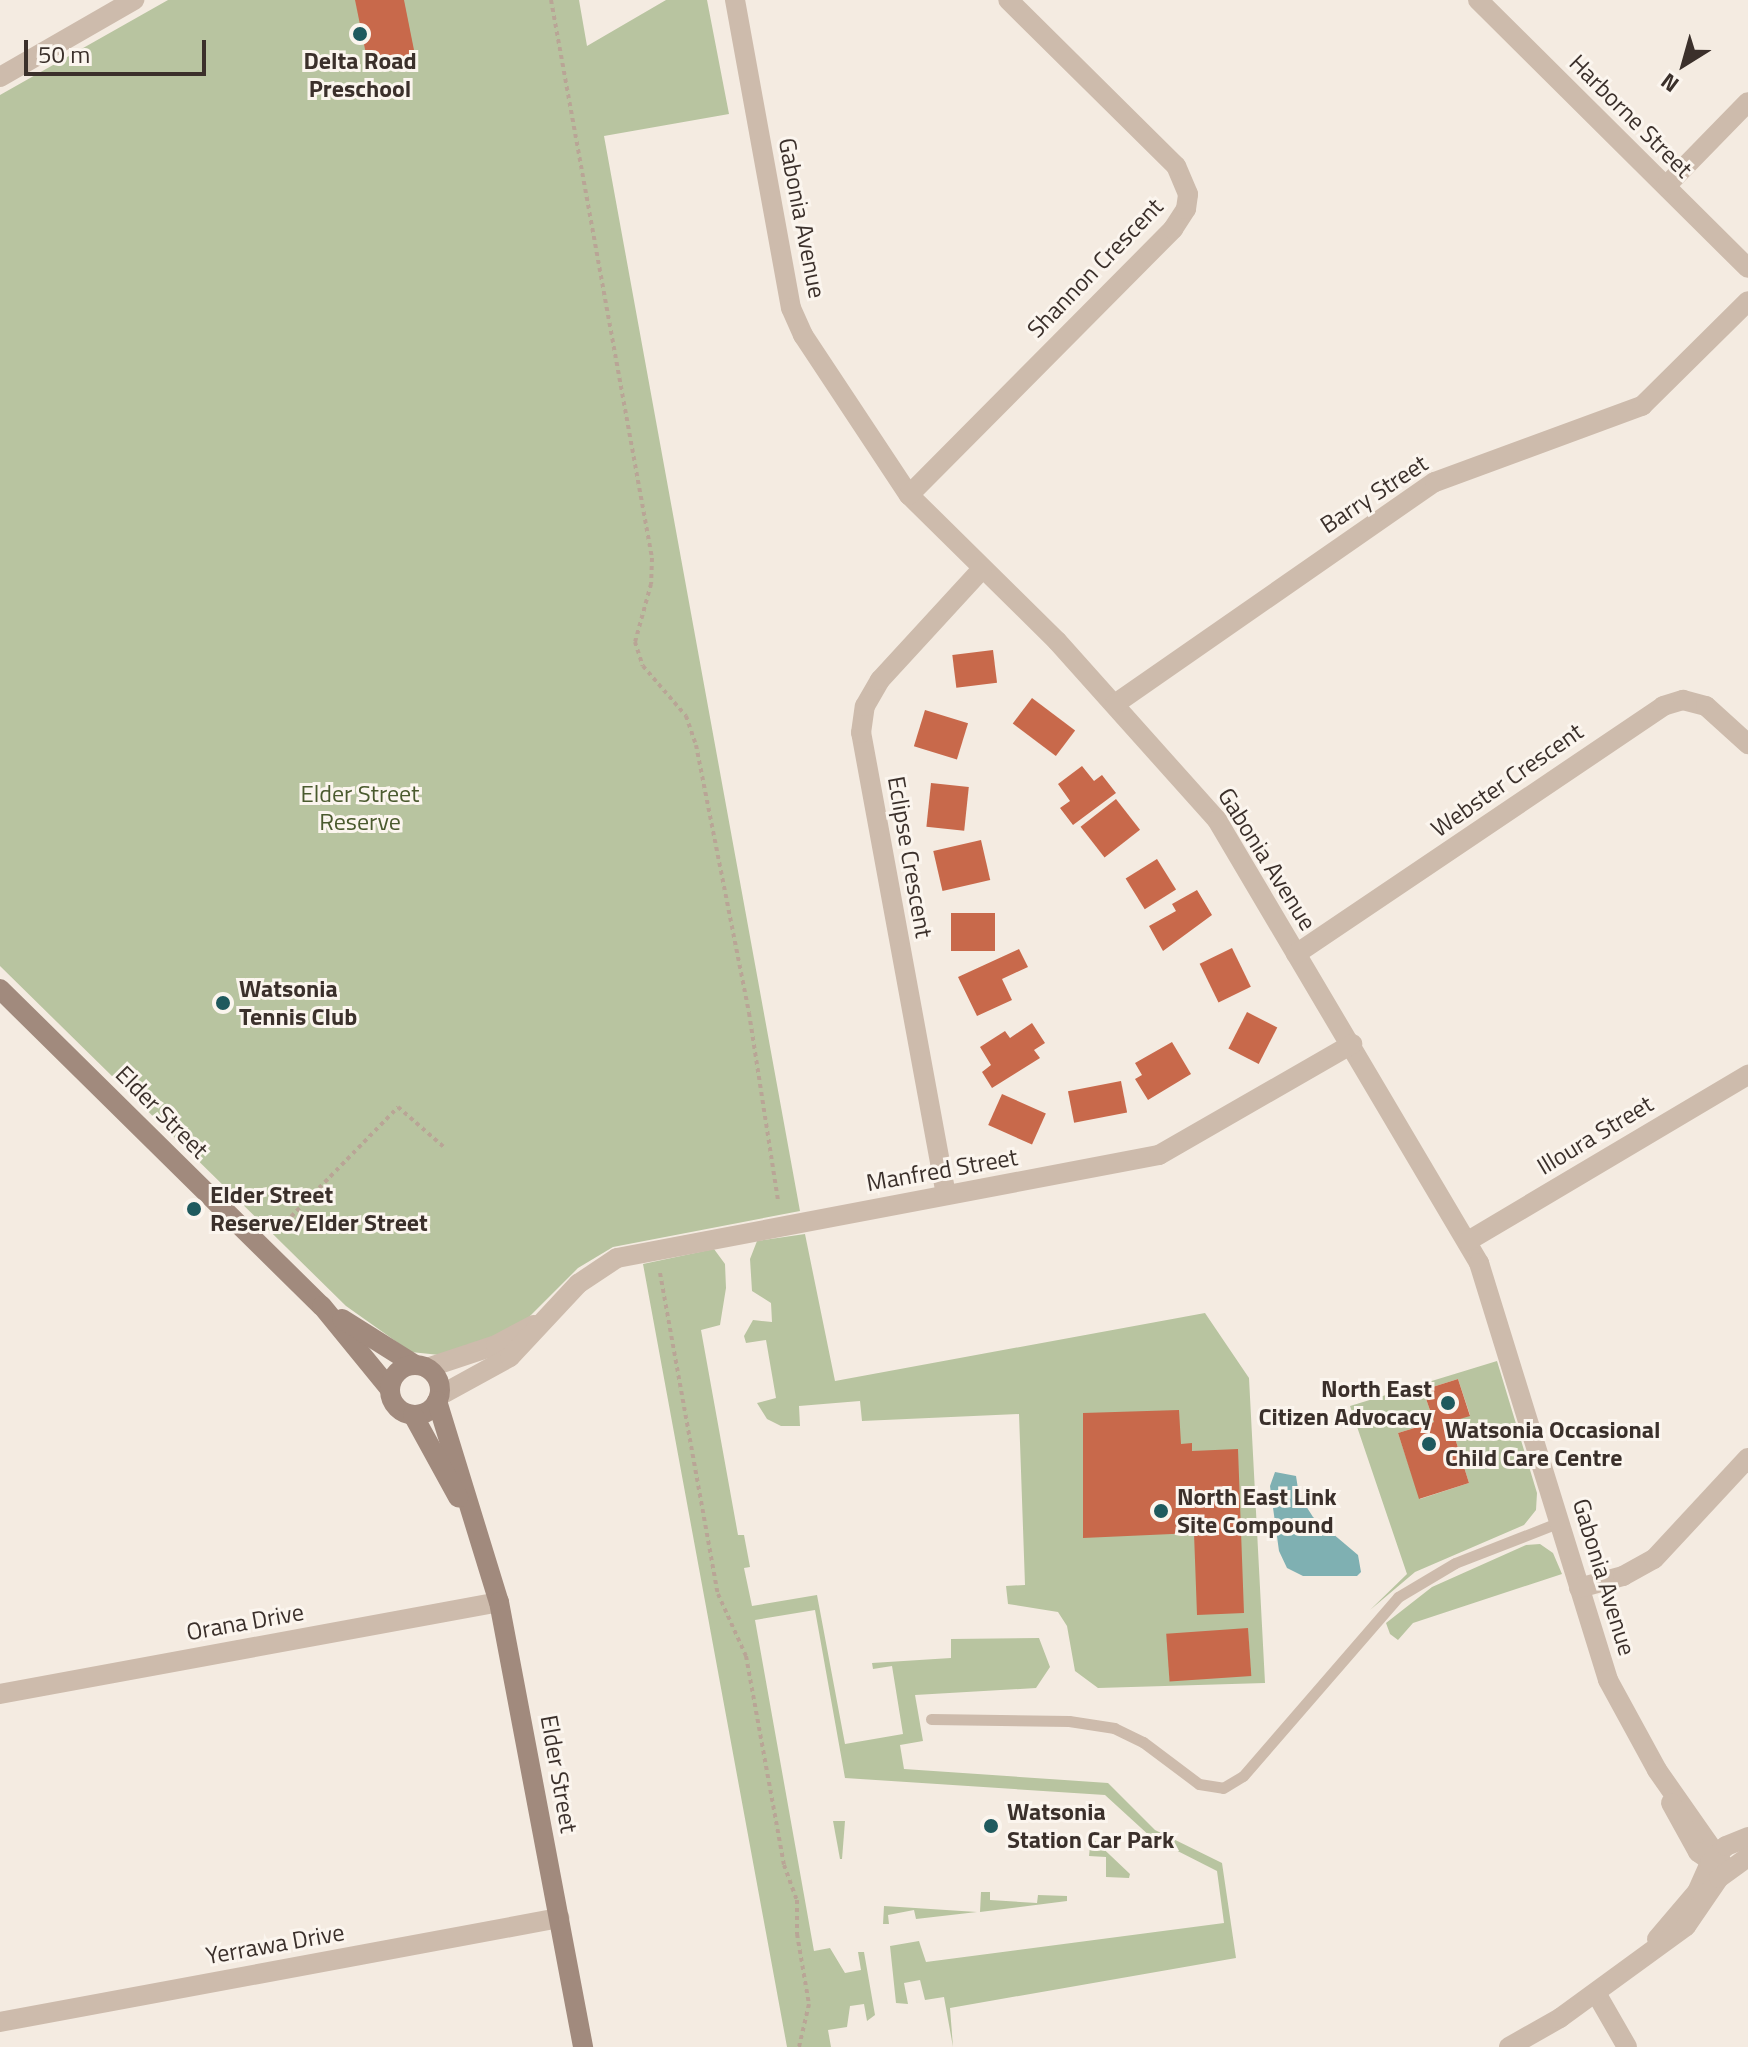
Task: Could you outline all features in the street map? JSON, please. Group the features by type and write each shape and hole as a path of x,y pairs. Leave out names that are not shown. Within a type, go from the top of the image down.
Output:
{"street":[{"path":"0,77 134,0"},
{"name":"Gabonia Avenue","path":"735,0 791,308 814,353 909,495 1115,704 1217,820 1352,1044 1468,1241 1491,1290 1608,1680 1657,1770 1684,1830 1719,1862"},
{"name":"Shannon Crescent","path":"909,495 1173,229 1186,209 1185,180 1176,166 1008,0"},
{"name":"Harborne Street","path":"1478,0 1748,268"},
{"path":"1666,186 1748,102"},
{"name":"Barry Street","path":"1115,704 1435,482 1642,406 1748,301"},
{"name":"Eclipse Crescent","path":"946,1195 861,733 865,706 880,680 982,569"},
{"name":"Webster Crescent","path":"1296,954 1663,706 1683,700 1706,706 1748,744"},
{"name":"Elder Street","path":"0,989 322,1306 390,1389"},
{"name":"Manfred Street","path":"438,1398 510,1357 538,1323 588,1275 633,1253 1172,1151 1352,1044"},
{"name":"Illoura Street","path":"1468,1241 1748,1075"},
{"name":"Elder Street","path":"322,1306 421,1366"},
{"name":"Manfred Street","path":"421,1366 482,1351 538,1323"},
{"path":"421,1366 437,1380 438,1398 413,1415 399,1409 390,1389 400,1369 421,1366"},
{"name":"Elder Street","path":"438,1398 470,1514 499,1602 583,2047"},
{"name":"Elder Street","path":"413,1415 470,1514"},
{"path":"1579,1588 1623,1576 1654,1559 1748,1458"},
{"name":"Orana Drive","path":"0,1694 499,1602"},
{"path":"1509,2047 1596,1993 1693,1920 1719,1862 1748,1837"},
{"path":"1719,1862 1748,1857"},
{"name":"Yerrawa Drive","path":"0,2022 559,1918"},
{"path":"1596,1993 1627,2047"}],"lane":[{"path":"931,1719 1069,1721 1114,1728 1143,1742 1199,1784 1223,1788 1243,1776 1398,1597 1455,1563 1560,1522"}],"path":[{"path":"551,0 652,558 651,584 635,642 643,666 686,716 694,737 749,1013 778,1201"},
{"path":"280,1228 398,1107 445,1148"},
{"path":"660,1273 718,1594 746,1656 784,1865 797,1900 797,1934 809,2004 799,2047"},
{"path":"1470,1452 1477,1448"}],"green space":[{"name":"Elder Street Reserve","path":"168,0 579,0 587,46 666,0 707,0 729,114 604,136 800,1211 613,1247 578,1268 523,1323 449,1356 411,1352 346,1306 0,966 0,95"},
{"path":"805,1234 835,1381 1205,1313 1249,1378 1265,1683 1098,1688 1075,1671 1067,1626 1058,1612 1008,1604 1006,1586 1025,1585 1019,1414 862,1421 860,1401 799,1406 800,1426 781,1426 767,1419 757,1403 776,1398 766,1340 746,1343 744,1336 753,1320 772,1322 771,1303 752,1291 750,1259 757,1241"},
{"path":"714,1249 725,1264 726,1288 720,1325 701,1330 738,1535 744,1535 750,1567 744,1568 752,1606 817,1595 845,1744 903,1734 892,1666 873,1669 872,1663 951,1658 951,1639 1039,1638 1050,1667 1036,1688 915,1695 923,1741 900,1745 904,1769 1108,1783 1155,1830 1222,1863 1236,1958 950,2008 953,2047 944,1997 925,2000 920,1980 904,1983 908,2004 896,2003 890,1946 919,1941 926,1962 1224,1923 1217,1871 1152,1838 1105,1795 845,1778 815,1610 755,1620 814,1951 830,1948 845,1973 861,1970 858,1952 864,1952 875,2015 867,2021 864,2004 850,2006 847,2027 828,2030 831,2047 787,2047 643,1264"},
{"path":"1497,1361 1537,1493 1536,1510 1524,1525 1415,1572 1370,1610 1407,1574 1350,1406","holes":["1458,1379 1470,1415 1450,1422 1469,1483 1420,1499 1398,1433 1434,1422 1423,1390"]},
{"path":"1540,1544 1553,1553 1562,1574 1413,1623 1398,1640 1390,1634 1386,1623 1432,1587 1526,1545"},
{"path":"833,1821 845,1821 842,1859 840,1859"},
{"path":"1091,1837 1130,1874 1129,1878 1106,1877 1106,1857 1089,1856"},
{"path":"981,1892 990,1892 990,1900 1037,1903 1038,1895 1067,1896 1067,1901 980,1912"},
{"path":"884,1906 977,1912 916,1919 914,1910 888,1915 889,1924 883,1924"}],"water":[{"path":"1275,1472 1296,1476 1299,1495 1313,1517 1358,1555 1361,1572 1357,1576 1303,1576 1287,1568 1279,1551 1270,1486"}],"building":[{"path":"355,0 404,0 415,55 368,64"},
{"path":"993,650 997,683 956,688 952,655"},
{"path":"1032,698 1075,730 1056,756 1013,724"},
{"path":"925,710 968,723 957,759 914,746"},
{"path":"1082,766 1094,781 1102,775 1116,793 1073,825 1060,808 1070,801 1058,784"},
{"path":"931,783 969,787 964,831 926,827"},
{"path":"1116,799 1140,830 1105,857 1081,827"},
{"path":"981,840 990,880 942,891 933,851"},
{"path":"1157,859 1176,890 1145,909 1126,879"},
{"path":"1197,890 1212,915 1163,951 1149,926 1176,911 1172,904"},
{"path":"951,913 995,913 995,951 951,951"},
{"path":"1232,948 1251,987 1218,1002 1200,964"},
{"path":"1019,949 1028,967 1002,979 1012,1000 977,1016 958,977"},
{"path":"1247,1012 1277,1027 1259,1064 1228,1049"},
{"path":"1032,1023 1045,1043 1034,1050 1040,1058 992,1088 982,1072 991,1065 980,1047 1005,1031 1010,1038"},
{"path":"1172,1042 1191,1074 1148,1100 1135,1079 1142,1075 1135,1063"},
{"path":"1121,1081 1127,1112 1074,1123 1068,1091"},
{"path":"1002,1094 1046,1114 1032,1145 988,1125"},
{"name":"Watsonia Occasional Child Care Centre","path":"1458,1379 1470,1416 1450,1422 1469,1483 1419,1499 1398,1433 1434,1422 1423,1390"},
{"name":"North East Link Site Compound","path":"1179,1410 1181,1444 1192,1443 1192,1451 1238,1449 1244,1613 1197,1615 1194,1533 1083,1538 1083,1413"},
{"path":"1248,1628 1251,1676 1170,1682 1166,1634"}],"place":[{"name":"Delta Road Preschool","path":"360,34"},
{"name":"Watsonia Tennis Club","path":"223,1003"},
{"name":"Elder Street Reserve/Elder Street","path":"194,1209"},
{"name":"North East Citizen Advocacy","path":"1448,1403"},
{"name":"Watsonia Occasional Child Care Centre","path":"1429,1444"},
{"name":"North East Link Site Compound","path":"1161,1511"},
{"name":"Watsonia Station Car Park","path":"991,1826"}]}
